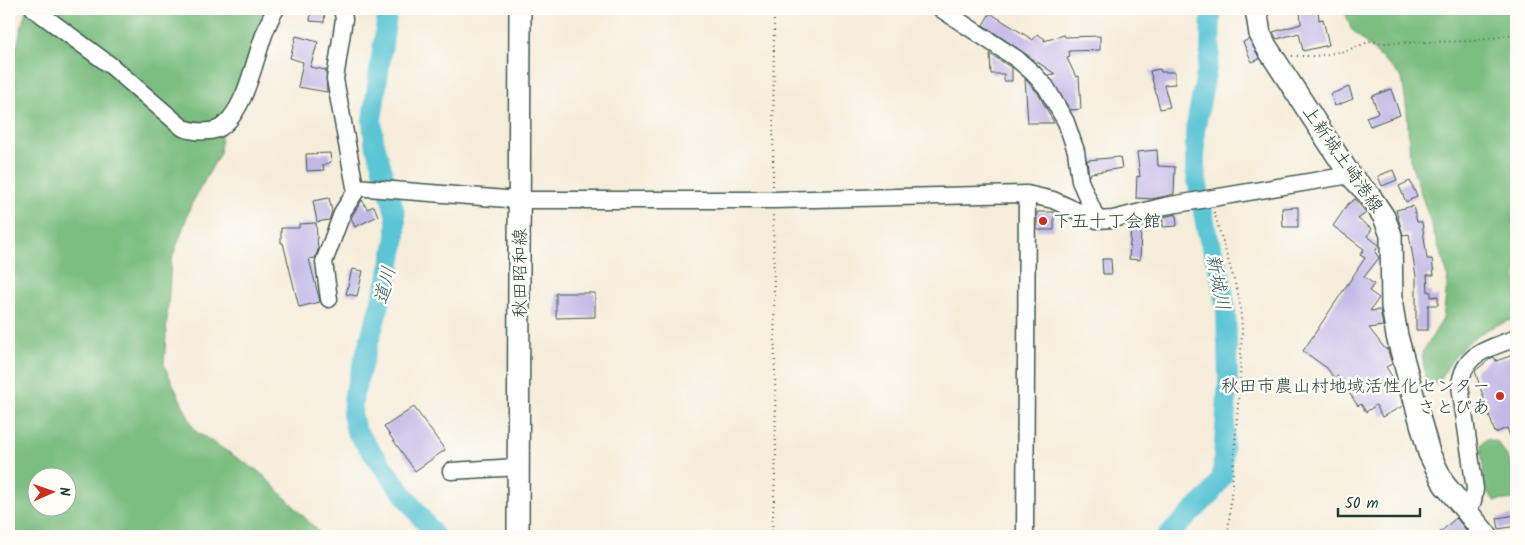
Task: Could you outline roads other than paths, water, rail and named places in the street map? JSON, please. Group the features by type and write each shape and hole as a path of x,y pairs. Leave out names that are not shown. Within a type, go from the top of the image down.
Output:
{"main road":[{"name":"秋田昭和線","path":"518,536 520,9"},
{"name":"上新城土崎港線","path":"1256,9 1260,34 1274,58 1350,175 1370,196 1384,217 1391,235 1392,306 1404,361 1430,453 1444,484 1487,536"}],"street":[{"path":"34,9 110,65 183,128 192,131 216,130 224,125 236,109 255,66 269,18 276,9"},
{"path":"342,9 344,19 335,79 355,187 358,188 520,200 773,200 1027,194 1053,200 1097,220 1113,219 1212,198 1350,175"},
{"path":"941,9 1017,59 1046,87 1066,122 1076,151 1080,181 1097,220"},
{"path":"329,300 324,262 343,211 358,188"},
{"path":"1025,536 1027,194"},
{"path":"1464,510 1473,501 1475,489 1460,386 1461,375 1465,365 1477,354 1516,338"},
{"path":"451,471 518,467"}],"waterway":[{"name":"道川","path":"388,9 372,120 374,141 396,216 396,237 390,269 354,394 352,414 356,431 435,536"},
{"name":"新城川","path":"1167,536 1210,495 1222,477 1228,378 1226,309 1220,274 1207,233 1195,169 1195,131 1210,53 1211,9"}],"place":[{"name":"下五十丁会館","path":"1043,221"},
{"name":"秋田市農山村地域活性化センター さとぴあ","path":"1500,396"}]}
